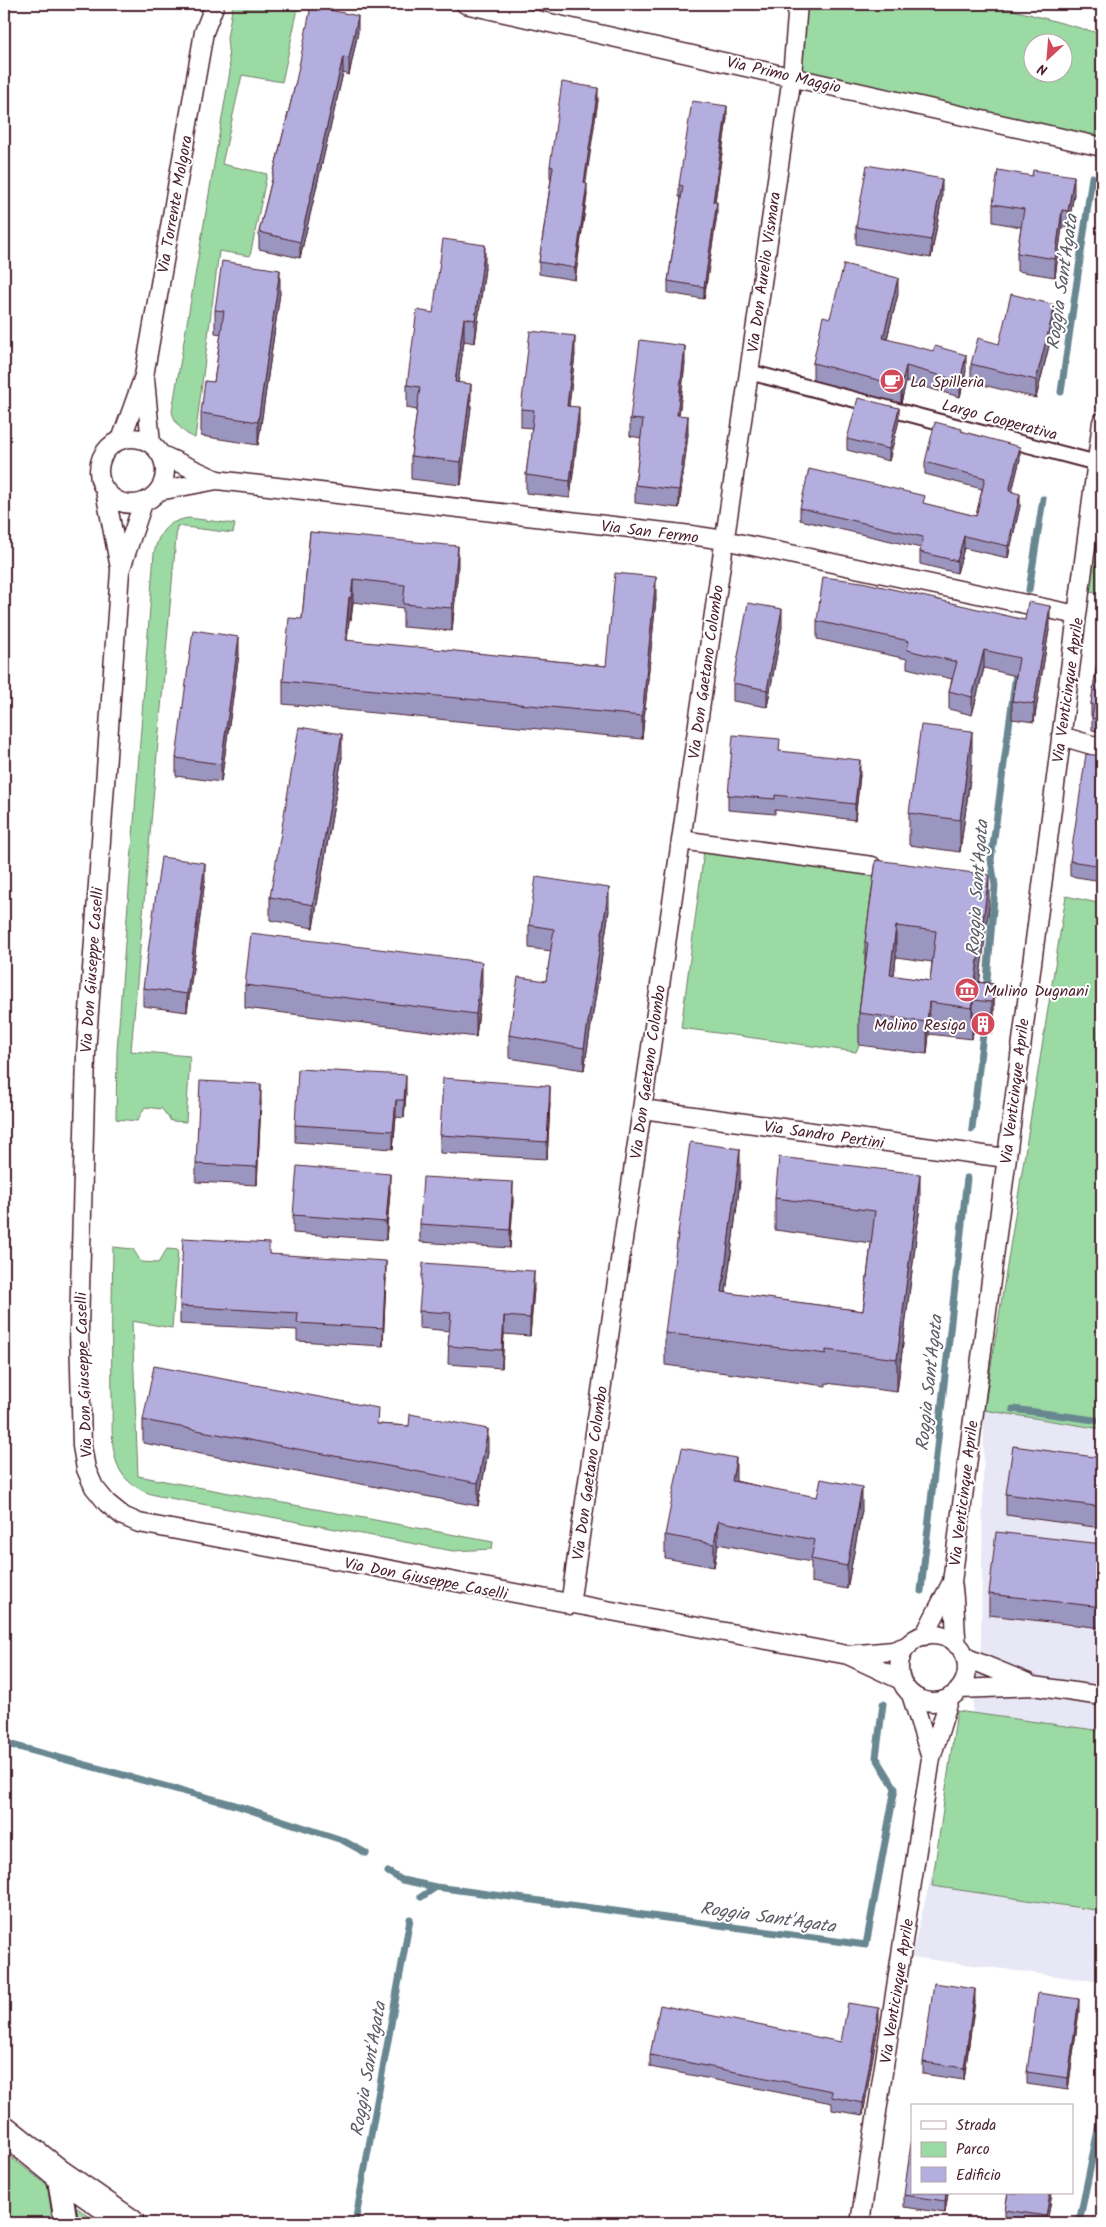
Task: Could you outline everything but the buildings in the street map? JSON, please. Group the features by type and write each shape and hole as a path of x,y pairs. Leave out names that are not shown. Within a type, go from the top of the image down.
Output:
{"main road":[{"path":"4,2130 58,2173 130,2223"}],"street":[{"name":"Via Torrente Molgora","path":"201,4 204,32"},
{"name":"Via Torrente Molgora","path":"105,491 98,472 100,462 105,451 112,444 121,440 144,376 204,32 215,4"},
{"name":"Via Primo Maggio","path":"464,4 1102,146"},
{"name":"Via Don Aurelio Vismara","path":"724,540 792,76 798,4"},
{"name":"Largo Cooperativa","path":"749,372 1097,463"},
{"name":"Via Torrente Molgora","path":"144,376 156,449 165,465 165,476 159,491"},
{"name":"Via Venticinque Aprile","path":"961,1651 955,1630 956,1605 952,1582 1102,422"},
{"path":"121,440 130,438 143,439 156,449 217,480"},
{"name":"Via San Fermo","path":"217,480 724,540 1077,615"},
{"path":"105,491 119,502 134,504 143,503 159,491 217,480"},
{"name":"Via Don Giuseppe Caselli","path":"105,491 120,571 86,1054 79,1330 82,1450 90,1481 106,1503 123,1516 139,1524 848,1656 893,1651 917,1640"},
{"name":"Via Don Giuseppe Caselli","path":"120,571 143,503"},
{"name":"Via Don Gaetano Colombo","path":"570,1605 724,540"},
{"path":"1061,736 1102,748"},
{"path":"681,840 872,866"},
{"name":"Via Sandro Pertini","path":"642,1109 1006,1158"},
{"name":"Via Venticinque Aprile","path":"917,1640 952,1582"},
{"path":"1033,1686 961,1651 942,1636 917,1640 900,1661 906,1687 920,1700 930,1702 941,1701 955,1693 1033,1686 1102,1696"},
{"path":"955,1693 965,1679 967,1668 961,1651"},
{"name":"Via Don Giuseppe Caselli","path":"848,1656 906,1687"},
{"name":"Via Venticinque Aprile","path":"906,1687 931,1758"},
{"name":"Via Venticinque Aprile","path":"860,2223 931,1758 955,1693"},
{"path":"58,2173 66,2223"}],"shaded area":[{"path":"984,1410 1102,1429 1102,1982 911,1957 972,1713 981,1645"}],"green space":[{"path":"233,4 299,4 282,82 242,75 222,164 267,174 250,256 219,251 195,438 180,428 172,411 230,71 227,38"},
{"path":"802,4 992,4 1102,34 1102,147 794,76"},
{"path":"189,518 235,524 233,533 177,526 131,1051 190,1056 186,1122 171,1121 162,1109 145,1107 137,1121 116,1119 117,1051 154,553 158,539 165,529 175,522"},
{"path":"1102,539 1102,594 1089,592 1093,547"},
{"path":"705,843 881,867 859,1045 856,1052 681,1028"},
{"path":"1066,896 1102,904 1102,1429 984,1410"},
{"path":"113,1247 133,1249 141,1262 158,1263 167,1249 178,1250 172,1328 132,1321 138,1476 493,1542 492,1549 453,1551 159,1496 142,1491 133,1485 121,1472 113,1446"},
{"path":"957,1711 1102,1731 1102,1911 932,1886"},
{"path":"4,2152 84,2213 101,2223 4,2223"}],"waterway":[{"name":"Roggia Sant'Agata","path":"1061,392 1092,177"},
{"name":"Roggia Sant'Agata","path":"1029,590 1043,499"},
{"name":"Roggia Sant'Agata","path":"986,991 995,886 991,860 1017,667"},
{"name":"Roggia Sant'Agata","path":"972,1129 984,1025"},
{"name":"Roggia Sant'Agata","path":"921,1591 967,1178"},
{"path":"1013,1409 1102,1421"},
{"name":"Roggia Sant'Agata","path":"421,1897 436,1887 866,1945 895,1788 876,1757 883,1704"},
{"path":"4,1743 235,1805 342,1840 366,1853"},
{"path":"388,1872 402,1880 436,1887"},
{"name":"Roggia Sant'Agata","path":"355,2223 410,1919"},
{"path":"1079,2223 1102,2110"}],"place":[{"name":"La Spilleria","path":"892,381"},
{"name":"Mulino Dugnani","path":"967,990"},
{"name":"Molino Resiga","path":"983,1024"}]}
